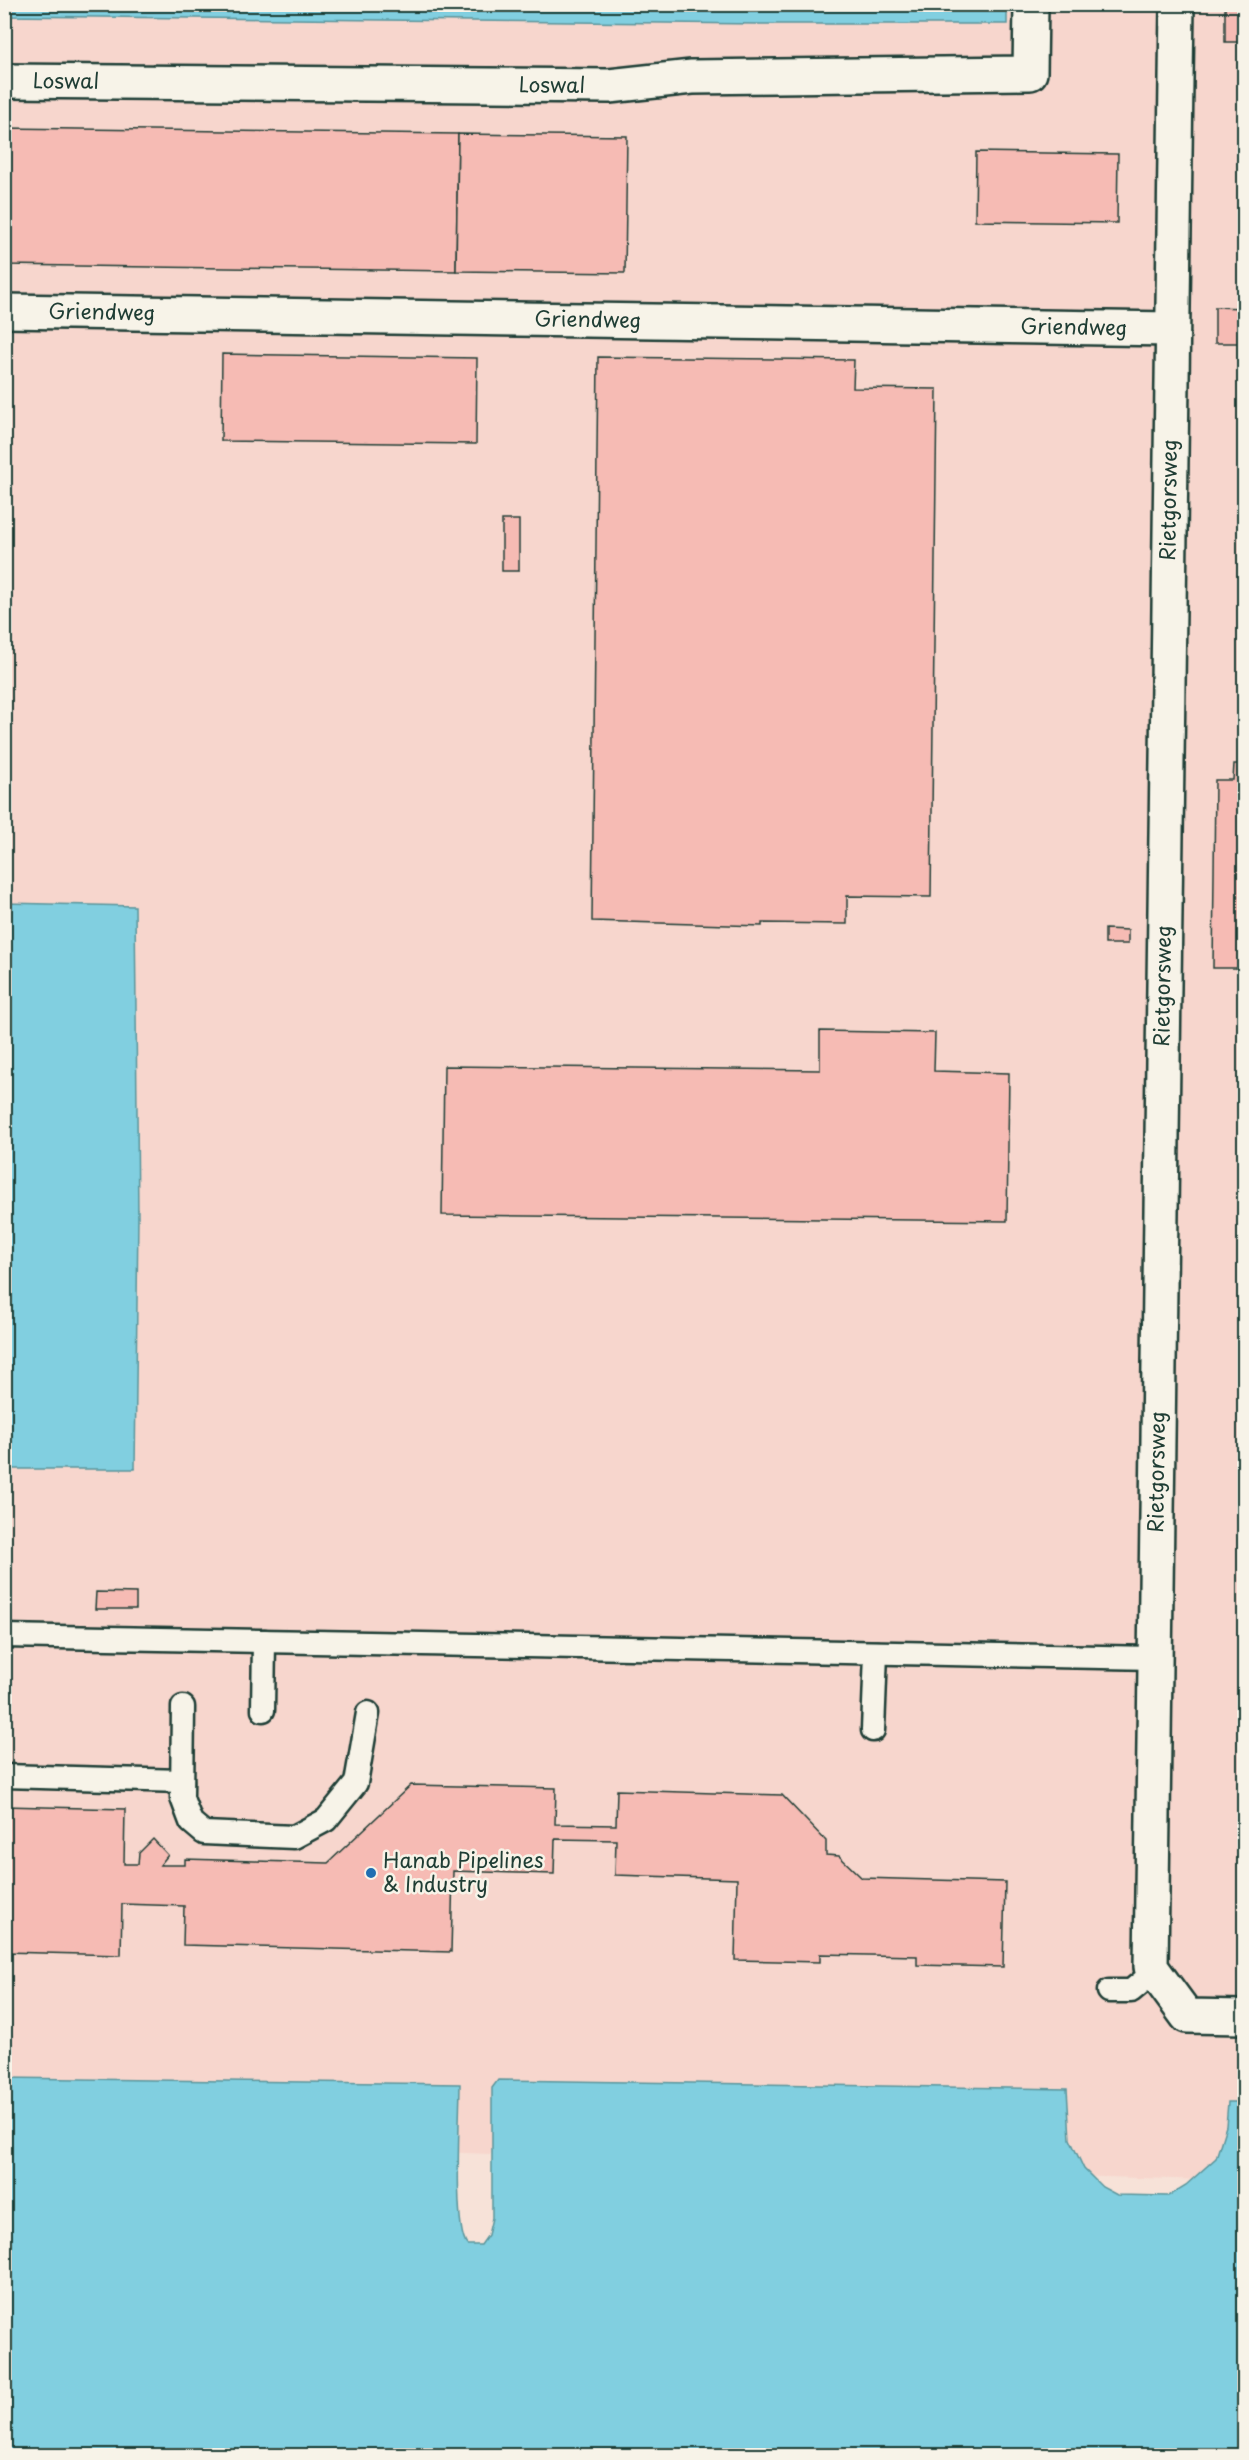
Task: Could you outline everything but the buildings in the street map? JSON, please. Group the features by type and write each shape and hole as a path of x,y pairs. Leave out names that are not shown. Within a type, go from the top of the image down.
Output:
{"street":[{"name":"Loswal","path":"4,81 609,86 692,77 1030,74 1031,4"},
{"name":"Rietgorsweg","path":"1153,1970 1155,1658 1178,4"},
{"name":"Griendweg","path":"4,311 1172,328"},
{"path":"1153,1970 1187,2016 1245,2017"}],"lane":[{"path":"4,1636 1155,1658"},
{"path":"263,1710 264,1641"},
{"path":"873,1730 876,1653"},
{"path":"183,1707 182,1798 191,1822 204,1833 294,1837 326,1820 356,1783 368,1713"},
{"path":"4,1776 182,1781"},
{"path":"1108,1991 1131,1992 1153,1970"}],"shaded area":[{"path":"5,5 1244,5 1244,2181 1003,2174 5,2135"}],"water":[{"path":"5,4 1007,4 1007,24 760,24 5,16"},
{"path":"5,903 135,906 138,1217 135,1469 5,1469"},
{"path":"5,2078 460,2084 460,2217 467,2245 481,2245 488,2235 492,2218 492,2088 498,2080 1067,2089 1070,2139 1084,2169 1102,2187 1117,2195 1168,2196 1186,2185 1216,2158 1226,2126 1228,2102 1244,2102 1244,2455 5,2455"}],"place":[{"name":"Hanab Pipelines & Industry","path":"371,1873"}]}
